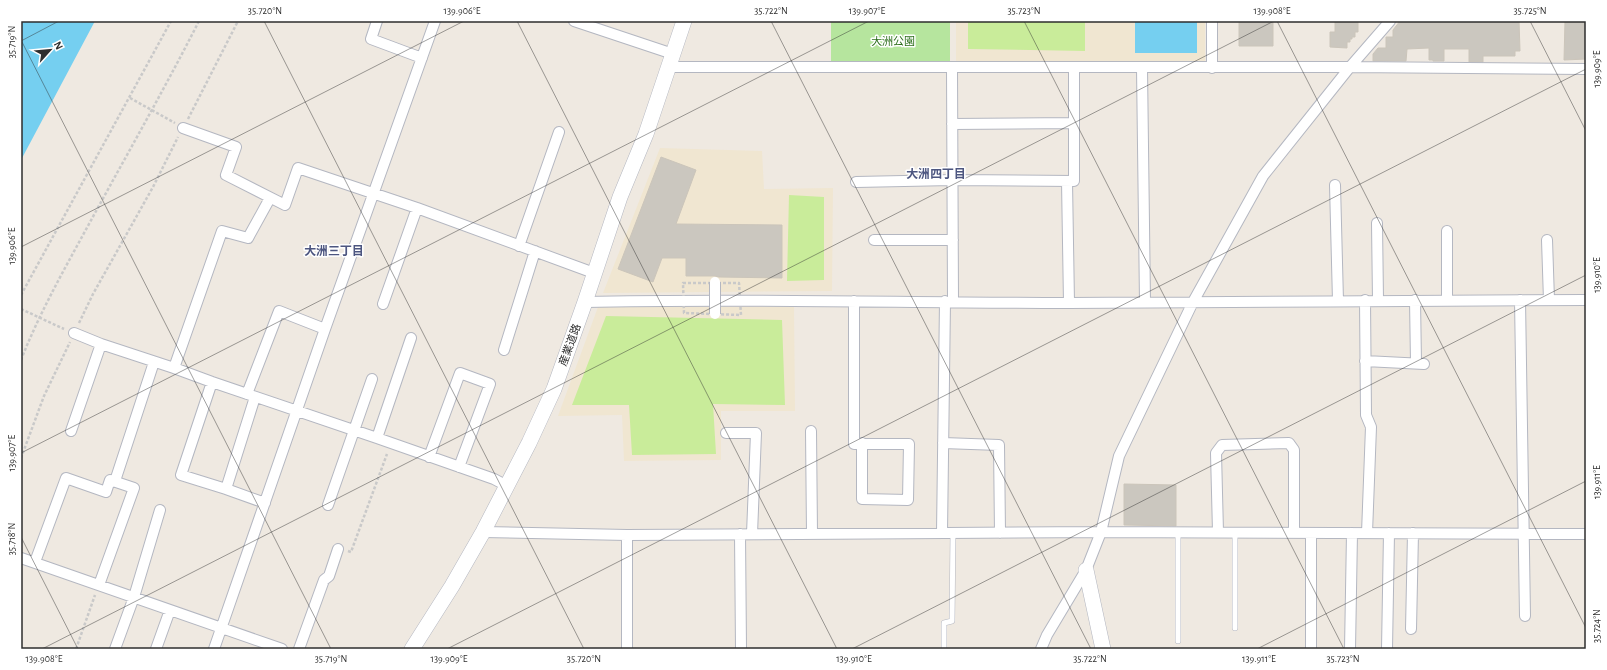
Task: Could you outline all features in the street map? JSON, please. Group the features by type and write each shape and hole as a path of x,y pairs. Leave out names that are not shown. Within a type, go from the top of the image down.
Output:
{"main road":[{"name":"産業道路","path":"412,649 452,586 483,532 554,389 586,302 594,273 620,197 646,134 684,21"},
{"path":"1086,570 1103,649"}],"street":[{"path":"377,21 371,39 422,58"},
{"path":"214,649 296,411 435,21"},
{"path":"574,21 671,61 952,68 1350,67 1586,69"},
{"path":"1212,21 1212,68"},
{"path":"1041,649 1047,635 1086,570 1101,532 1119,456 1193,302 1263,176 1350,67 1390,21"},
{"path":"942,533 943,444 953,240 952,68"},
{"path":"856,182 952,180 1074,181 1074,68"},
{"path":"1142,68 1145,302"},
{"path":"952,124 1074,123"},
{"path":"183,128 236,147 226,175 285,206 298,168 417,208 594,273"},
{"path":"519,246 559,132"},
{"path":"1067,181 1069,303"},
{"path":"1335,185 1338,300"},
{"path":"174,368 222,231 248,238 270,198"},
{"path":"384,304 417,208"},
{"path":"1377,223 1378,300"},
{"path":"1447,231 1447,300"},
{"path":"874,240 953,240"},
{"path":"1547,240 1549,300"},
{"path":"504,350 534,251"},
{"path":"715,282 715,314"},
{"path":"586,302 684,300 1069,303 1338,300 1586,300"},
{"path":"1365,300 1366,415 1371,427 1367,533"},
{"path":"1365,361 1420,364 1415,300"},
{"path":"1520,300 1525,616"},
{"path":"854,301 854,444 862,443 909,444 908,500 862,499 862,443"},
{"path":"226,489 251,395 279,311 325,329"},
{"path":"74,334 296,411 391,442 429,457 494,479 507,486"},
{"path":"377,438 411,338"},
{"path":"71,431 101,344"},
{"path":"115,481 154,362"},
{"path":"429,457 460,373 490,384 459,467"},
{"path":"328,505 372,379"},
{"path":"212,382 181,475 265,503"},
{"path":"811,431 812,534"},
{"path":"726,433 756,433 752,534"},
{"path":"1218,532 1216,453 1222,445 1289,443 1294,450 1294,533"},
{"path":"943,444 999,445 1000,533"},
{"path":"35,562 66,478 106,492 110,480 115,481 134,488 99,585"},
{"path":"115,649 134,597 160,510"},
{"path":"483,532 626,535 1101,532 1586,534"},
{"path":"1311,533 1311,649"},
{"path":"1350,649 1352,533"},
{"path":"1387,649 1389,533"},
{"path":"1411,629 1413,533"},
{"path":"740,534 741,649"},
{"path":"626,535 627,649"},
{"path":"299,649 324,580 329,576 338,548"},
{"path":"21,558 221,627 279,649"},
{"path":"156,649 170,610"}],"lane":[{"path":"1178,532 1178,641"},
{"path":"1235,532 1235,628"},
{"path":"944,649 944,623 952,621 953,533"}],"path":[{"path":"21,295 171,21"},
{"path":"21,360 39,317 153,110 200,21"},
{"path":"21,458 44,396 92,294 153,187 238,21"},
{"path":"130,98 183,128"},
{"path":"21,309 74,334"},
{"path":"338,548 351,552 391,442"},
{"path":"76,649 99,585"}],"shaded area":[{"path":"956,21 1205,21 1205,64 956,64"},
{"path":"660,148 762,151 764,189 833,188 832,291 603,293"},
{"path":"794,306 795,411 721,411 721,460 624,461 622,415 558,416 598,307"}],"green space":[{"name":"大洲公園","path":"831,21 950,21 950,62 831,61"},
{"path":"968,21 1085,21 1085,51 968,49"},
{"path":"789,195 824,197 824,280 787,281"},
{"path":"606,316 782,320 785,405 713,404 716,454 632,455 629,405 572,405"}],"water":[{"path":"21,21 95,21 21,160"},
{"path":"1135,21 1197,21 1197,53 1135,53"}],"building":[{"path":"1239,21 1273,21 1273,46 1239,46"},
{"path":"1335,21 1358,21 1358,32 1355,32 1355,37 1350,39 1350,42 1347,42 1347,48 1330,47 1330,32 1335,32"},
{"path":"1400,21 1519,21 1520,51 1515,51 1515,56 1483,56 1483,62 1469,62 1469,49 1444,49 1444,61 1433,61 1429,60 1429,48 1407,49 1406,61 1373,61 1373,54 1378,48 1386,48 1386,37 1393,37 1393,30"},
{"path":"1565,21 1586,21 1586,59 1564,60"},
{"path":"661,157 696,170 676,224 782,225 782,278 686,276 686,258 662,258 653,282 618,269"},
{"path":"1124,484 1176,485 1176,526 1124,525"}],"district":[{"name":"大洲四丁目","path":"936,174"},
{"name":"大洲三丁目","path":"334,251"}]}
